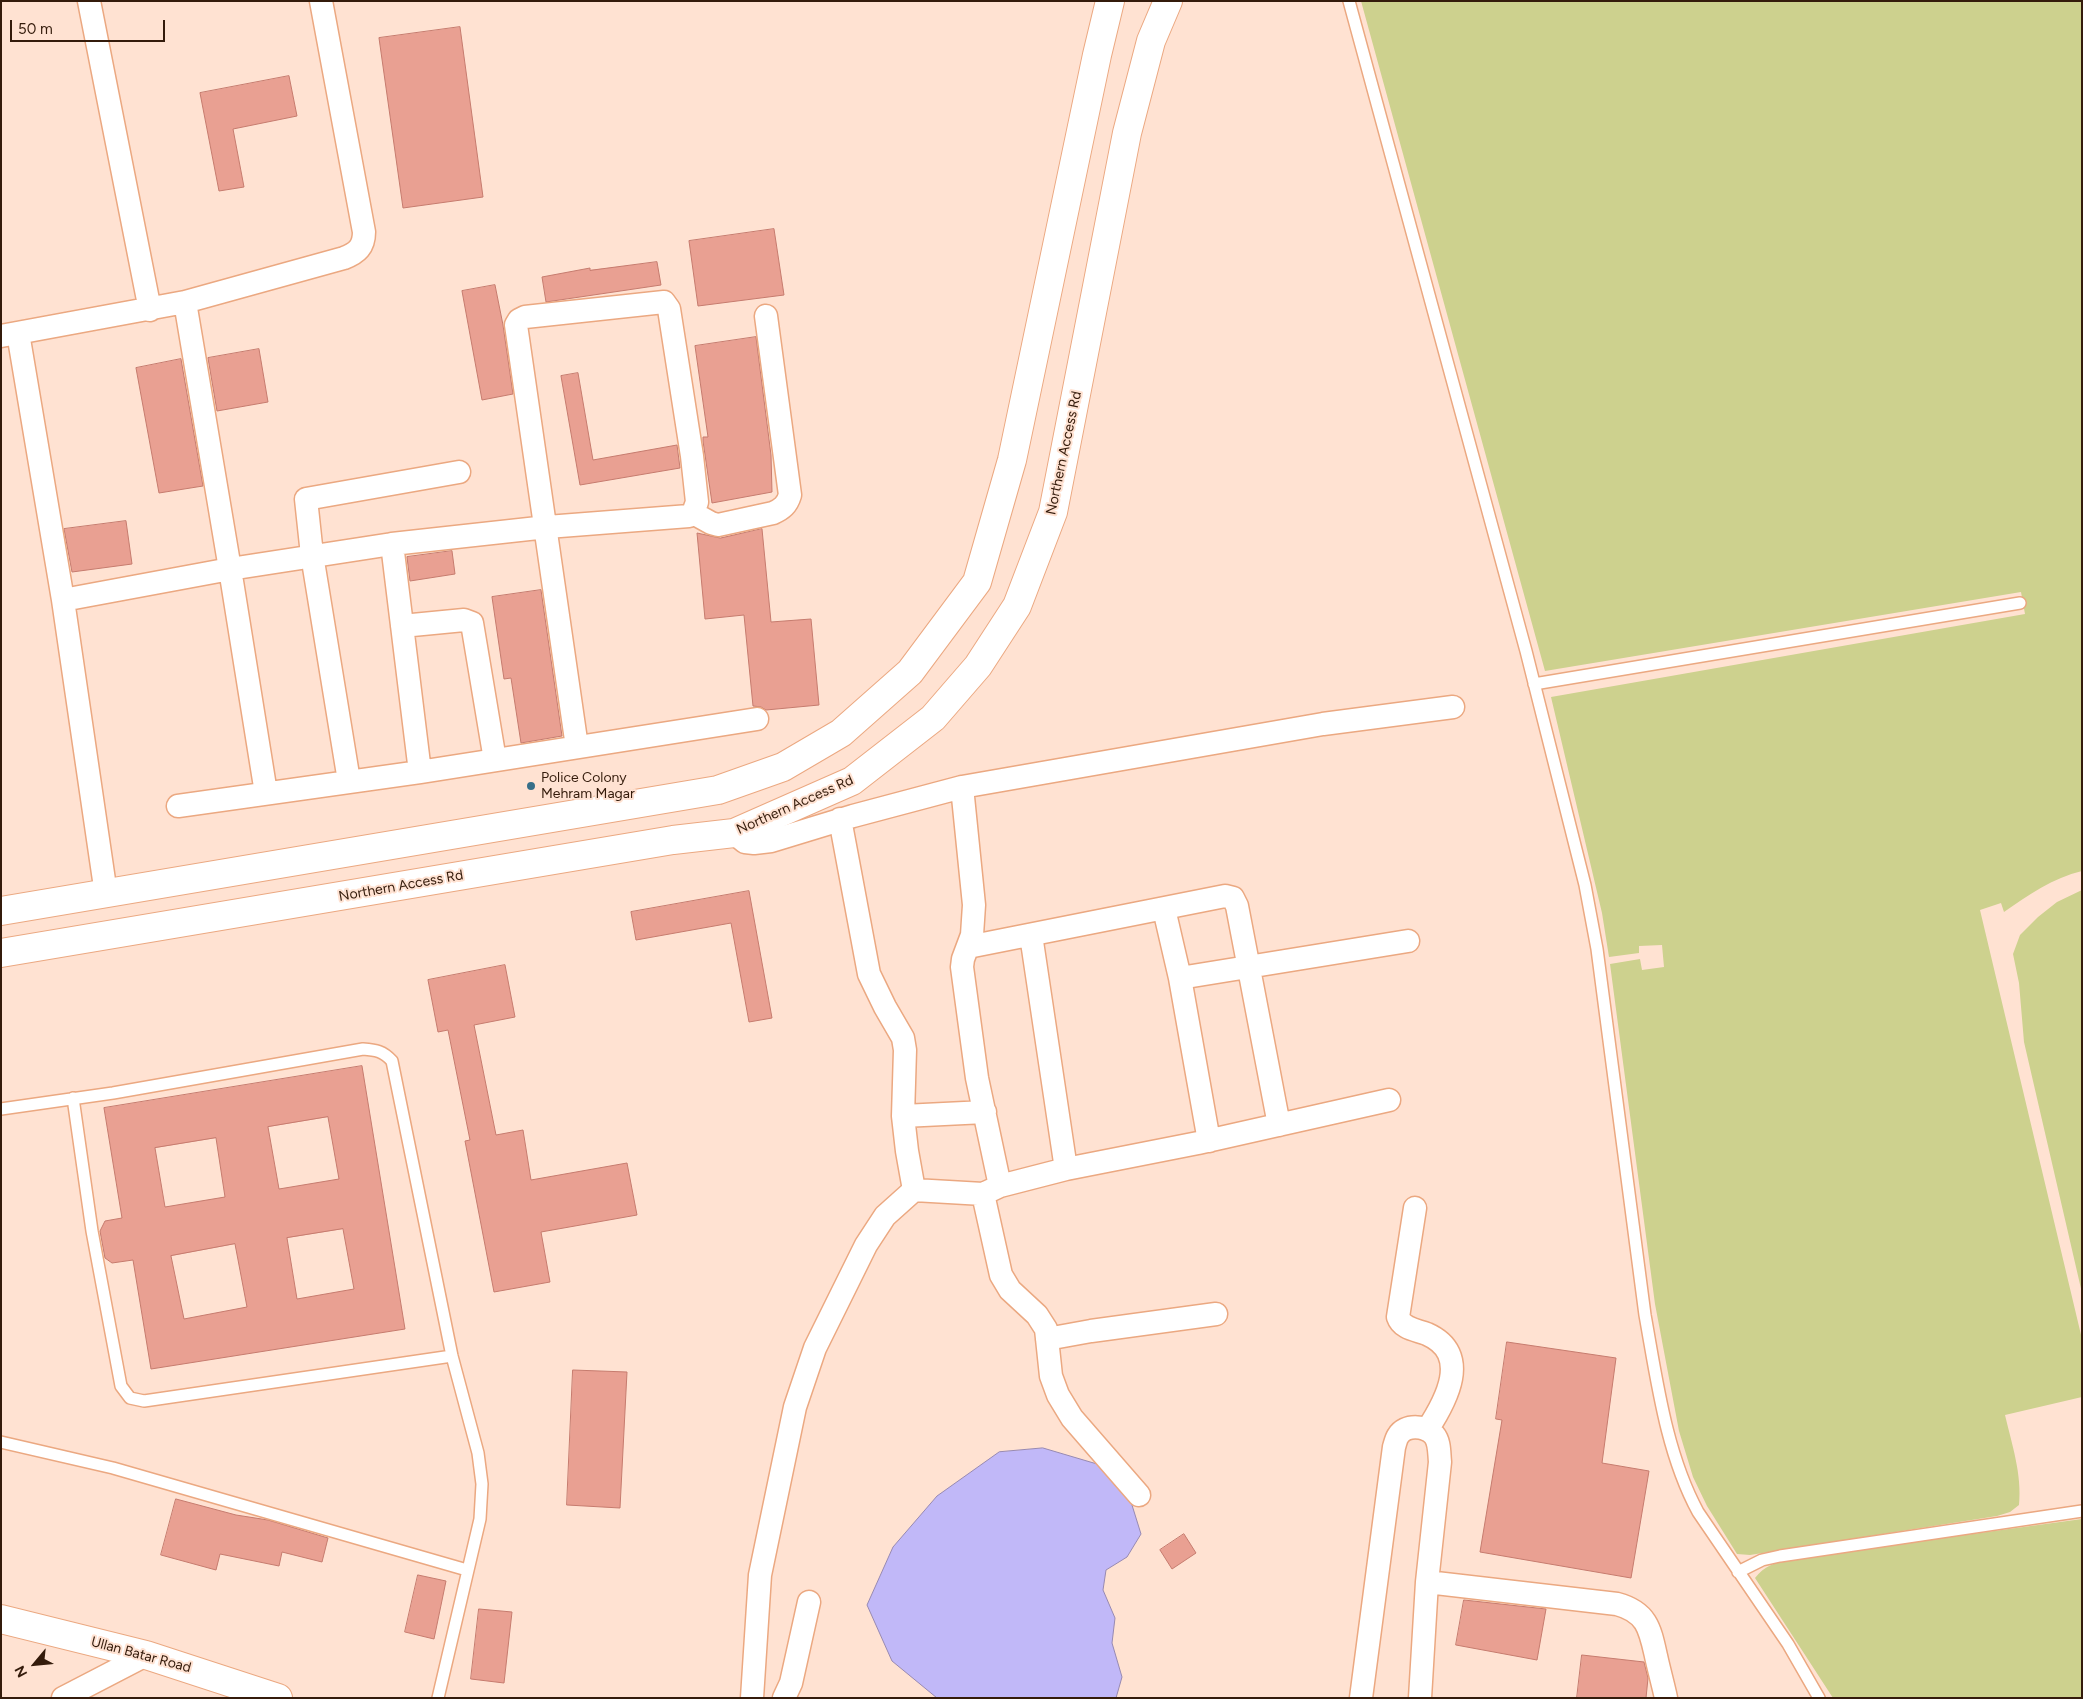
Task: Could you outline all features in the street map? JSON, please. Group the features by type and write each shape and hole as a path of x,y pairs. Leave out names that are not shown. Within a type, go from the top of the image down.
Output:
{"main road":[{"path":"1,912 718,790 783,767 841,733 910,672 977,582 1012,460 1110,1"},
{"name":"Northern Access Rd","path":"1,953 673,840 734,833 852,781 933,718 978,666 1017,606 1053,512 1127,133 1151,41 1168,1"},
{"path":"664,799 673,840"},
{"name":"Ullan Batar Road","path":"1,1619 146,1656 278,1698"}],"street":[{"path":"89,1 150,310"},
{"path":"106,894 63,600 10,334 186,302 344,258 353,254 361,247 364,241 364,232 321,1"},
{"path":"186,302 266,793"},
{"path":"63,600 312,555 547,527 682,518 693,513 697,502 692,456 669,309 664,302 524,317 517,322 547,527 578,747"},
{"path":"693,513 718,525 773,514 781,510 788,501 790,495 766,316"},
{"path":"349,781 305,501 307,498 459,472"},
{"path":"392,544 420,772"},
{"path":"402,626 464,620 472,623 495,760"},
{"path":"734,833 745,842 754,843 771,840 840,819 962,787 1323,724 1453,706"},
{"path":"178,806 420,772 758,719"},
{"path":"962,787 974,906 972,935 962,967 977,1078 985,1112 1001,1275 1010,1290 1041,1319 1046,1329 1052,1376 1066,1408 1139,1495"},
{"path":"840,819 870,974 885,1007 903,1038 905,1050 903,1116 914,1190"},
{"path":"968,947 1225,896 1233,898 1238,906 1279,1125"},
{"path":"1164,909 1180,978 1209,1141"},
{"path":"1031,935 1066,1169"},
{"path":"1180,978 1408,941"},
{"path":"752,1698 760,1575 795,1407 815,1348 866,1245 885,1216 914,1190 992,1190 1066,1169 1209,1141 1390,1100"},
{"path":"903,1116 985,1112"},
{"path":"1415,1208 1398,1317 1404,1325 1442,1343 1449,1353 1452,1365 1450,1384 1443,1405 1427,1430"},
{"path":"1047,1339 1100,1329 1216,1314"},
{"path":"1361,1698 1394,1448 1398,1436 1404,1429 1420,1427 1434,1435 1439,1444 1440,1462 1427,1582 1420,1698"},
{"path":"1427,1582 1617,1604 1628,1607 1637,1612 1650,1628 1666,1698"},
{"path":"784,1698 791,1684 809,1602"},
{"path":"63,1698 146,1656"}],"lane":[{"path":"1349,1 1534,684 1585,885 1597,949 1645,1315 1667,1425 1678,1466 1687,1492 1698,1512 1788,1644 1819,1698"},
{"path":"1534,684 2020,603"},
{"path":"1,1109 363,1048 385,1054 392,1061 452,1356 478,1453 482,1484 480,1519 438,1698"},
{"path":"73,1098 92,1231 119,1376 121,1386 130,1398 144,1401 452,1356"},
{"path":"1,1442 113,1468 468,1570"},
{"path":"1738,1572 1762,1560 1780,1556 2082,1510"}],"green space":[{"path":"1361,1 2082,1 2082,871 2051,883 2004,912 2001,903 1980,910 2082,1339 2082,1397 2005,1415 2016,1460 2020,1493 2019,1505 2010,1512 1997,1516 1750,1555 1737,1554 1707,1506 1693,1477 1679,1431 1655,1304 1610,964 1640,959 1642,970 1664,967 1662,945 1639,946 1639,953 1609,957 1602,913 1551,697 2025,614 2021,592 1545,671"},
{"path":"2082,890 2082,1293 2024,1042 2019,983 2013,954 2020,935 2038,917 2057,902"},
{"path":"2082,1519 2082,1698 1833,1698 1755,1578 1766,1568 1789,1559"}],"shaded area":[{"path":"1043,1448 1097,1464 1127,1489 1141,1534 1127,1557 1106,1570 1103,1590 1115,1618 1112,1643 1122,1677 1116,1698 937,1698 892,1661 867,1605 893,1547 937,1496 999,1452"}],"building":[{"path":"460,27 483,197 403,208 379,38"},
{"path":"289,76 297,116 233,129 244,187 219,191 200,93"},
{"path":"774,229 784,295 698,306 689,241"},
{"path":"657,262 661,285 546,302 542,277 590,268 590,270"},
{"path":"495,285 513,394 482,400 462,291"},
{"path":"756,337 771,455 772,492 712,503 703,441 703,437 708,437 695,346"},
{"path":"259,349 268,402 217,411 208,358"},
{"path":"181,359 203,486 159,493 136,368"},
{"path":"578,373 593,460 677,445 680,468 580,485 561,376"},
{"path":"126,521 132,564 72,572 64,529"},
{"path":"762,529 771,622 811,619 819,705 766,710 753,706 744,615 705,619 697,533 720,538"},
{"path":"452,551 455,574 410,581 407,557"},
{"path":"541,590 562,736 521,743 511,678 504,679 492,597"},
{"path":"749,891 772,1018 749,1022 731,923 636,940 631,912"},
{"path":"505,965 515,1017 474,1025 496,1135 523,1130 531,1180 627,1163 637,1215 541,1232 550,1282 494,1292 465,1141 470,1140 448,1030 438,1032 428,980"},
{"path":"362,1066 405,1329 151,1369 133,1260 112,1263 105,1258 100,1231 105,1221 122,1218 104,1108","holes":["328,1117 339,1179 279,1189 268,1127","216,1138 225,1197 165,1207 155,1148","343,1229 354,1289 297,1299 287,1238","235,1244 247,1307 184,1319 171,1256"]},
{"path":"1507,1342 1616,1358 1602,1463 1649,1471 1631,1578 1480,1552 1502,1420 1496,1419"},
{"path":"573,1370 627,1372 620,1508 567,1505"},
{"path":"176,1499 236,1515 268,1520 328,1538 322,1562 282,1552 279,1566 220,1554 216,1570 161,1555"},
{"path":"1184,1534 1196,1553 1172,1569 1160,1550"},
{"path":"418,1575 446,1581 434,1639 405,1632"},
{"path":"1464,1600 1546,1609 1537,1660 1456,1645"},
{"path":"479,1609 512,1612 504,1683 471,1679"},
{"path":"1582,1655 1644,1662 1648,1678 1646,1698 1577,1698"}],"place":[{"name":"Police Colony Mehram Magar","path":"531,786"}]}
